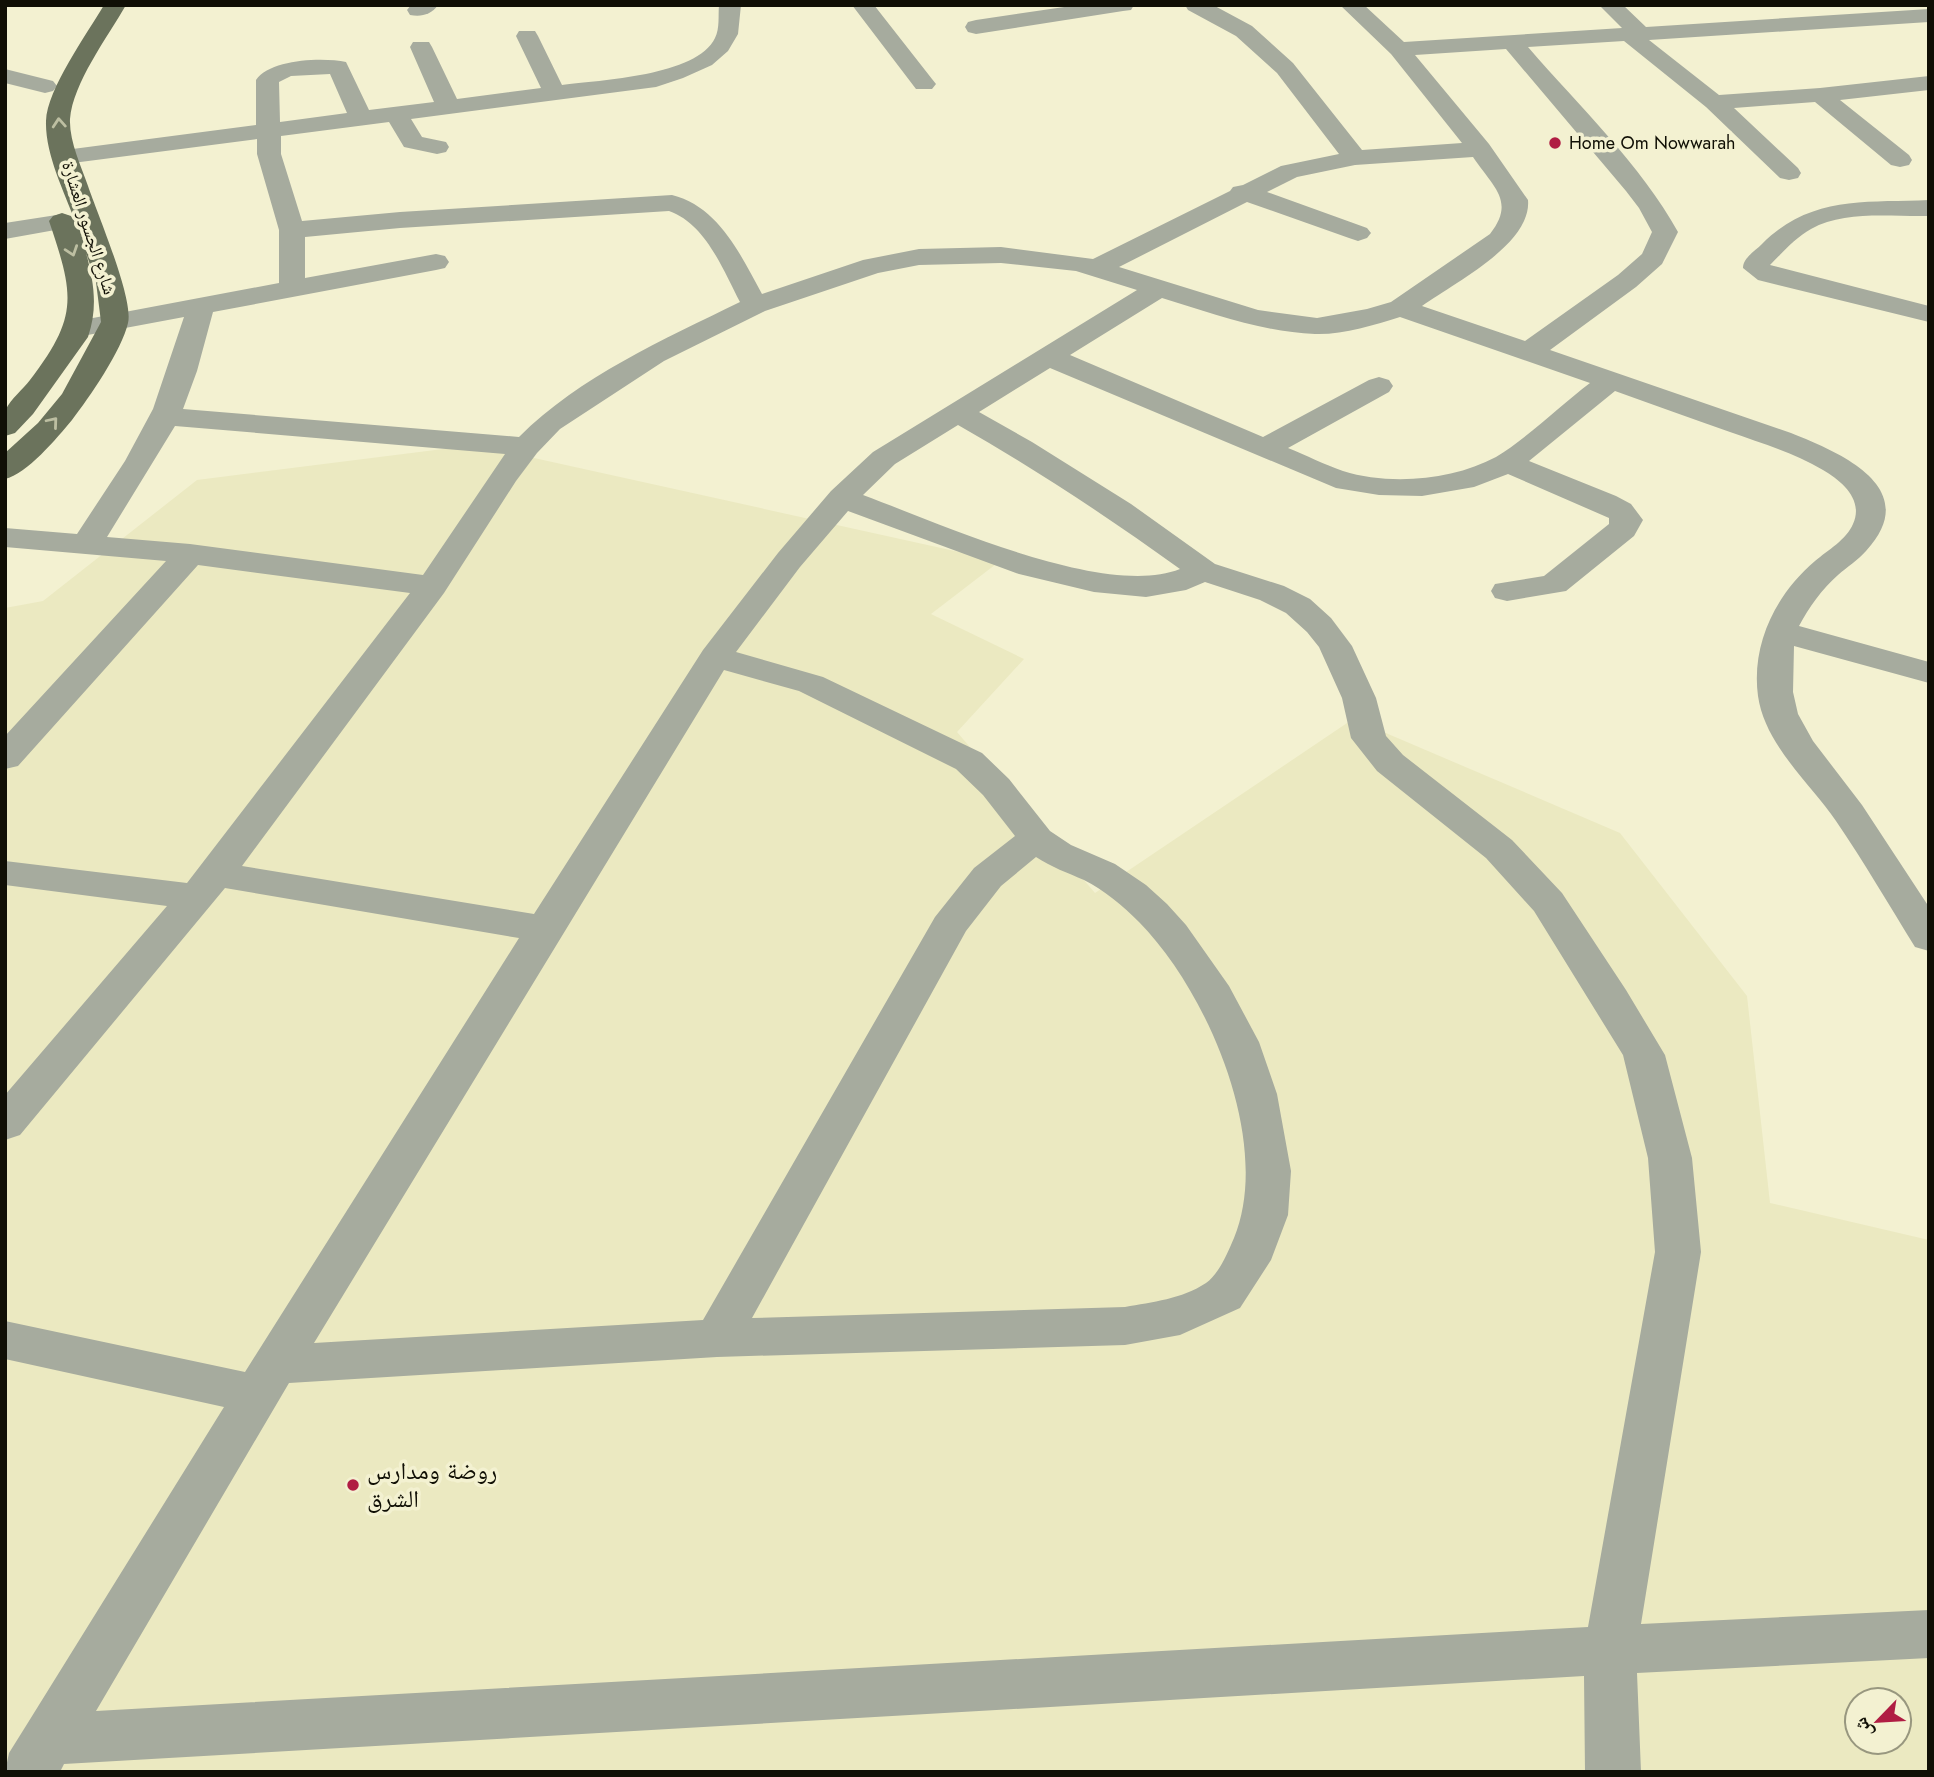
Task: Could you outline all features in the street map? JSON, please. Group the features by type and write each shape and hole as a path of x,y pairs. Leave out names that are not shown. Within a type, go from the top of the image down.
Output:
{"main road":[{"name":"شارع الجسور العشارة","path":"6,426 32,398 77,329 80,291 76,262 35,122 45,86 110,7"},
{"name":"شارع الجسور العشارة","path":"5,470 48,429 74,398 93,367 115,321 109,282 65,157 58,122 58,108 110,7"}],"street":[{"path":"65,157 645,82 682,72 719,48 727,36 730,5"},
{"path":"863,5 924,84"},
{"path":"976,27 1123,5"},
{"path":"1196,5 1244,31 1284,68 1355,158"},
{"path":"5,1125 206,886 432,586 526,447 550,423 606,384 697,332 755,305 872,266 919,257 1002,255 1063,260 1098,267 1255,318 1297,325 1343,323 1401,307 1499,240 1512,223 1516,211 1515,200 1480,149 1399,49 1351,5"},
{"path":"1610,5 1636,35 1714,102 1789,173"},
{"path":"1765,5 1785,23"},
{"path":"1399,49 1929,15"},
{"path":"527,36 555,94"},
{"path":"1510,40 1635,186 1651,206 1665,232 1653,258 1627,281 1530,351"},
{"path":"421,47 449,108"},
{"path":"292,289 292,230 269,154 267,80 278,74 303,69 339,68 362,120"},
{"path":"5,76 45,86"},
{"path":"1714,102 1819,95 1929,83"},
{"path":"1819,95 1900,160"},
{"path":"397,115 413,142 436,147"},
{"path":"1098,267 1242,192 1290,171 1355,158 1480,149"},
{"path":"1242,192 1358,233"},
{"path":"292,230 411,219 672,203 689,210 712,232 755,305"},
{"path":"1929,208 1839,213 1808,219 1793,229 1755,265 1767,274 1929,314"},
{"path":"5,231 63,222"},
{"path":"77,329 436,262"},
{"path":"38,1755 544,929 715,657 789,560 842,498 884,458 1159,288"},
{"path":"86,544 146,451 164,416 185,366 201,305"},
{"path":"1401,307 1822,456 1854,477 1867,492 1872,506 1870,520 1859,540 1816,578 1780,631 1776,696 1784,723 1851,815 1929,938"},
{"path":"1049,357 1336,479 1386,488 1432,487 1480,475 1507,463 1611,380"},
{"path":"1266,448 1379,386"},
{"path":"957,412 1021,448 1121,511 1204,571 1272,593 1298,606 1319,625 1335,646 1354,687 1369,738 1391,763 1499,849 1548,902 1612,1000 1644,1055 1670,1158 1678,1252 1610,1650 1613,1772"},
{"path":"164,416 526,447"},
{"path":"1507,463 1605,503 1620,511 1627,520 1623,529 1553,584 1507,591"},
{"path":"842,498 1030,567 1094,582 1146,586 1174,583 1204,571"},
{"path":"5,537 190,554 432,586"},
{"path":"5,758 190,554"},
{"path":"1780,631 1929,673"},
{"path":"5,1340 267,1379 717,1338 1125,1326 1180,1316 1224,1296 1248,1260 1266,1215 1269,1171 1256,1094 1238,1042 1209,986 1172,934 1132,894 1101,873 1058,854 1038,839 996,787 969,761 811,684 715,657"},
{"path":"717,1338 949,926 978,885 998,866 1038,839"},
{"path":"5,873 206,886 544,929"},
{"path":"38,1755 1610,1650 1929,1634"}],"shaded area":[{"path":"475,445 1000,561 931,614 1024,659 957,732 1095,893 1353,719 1620,833 1747,996 1770,1203 1929,1240 1929,1772 5,1772 5,608 43,601 197,480"}],"place":[{"name":"Home Om Nowwarah","path":"1555,143"},
{"name":"روضة ومدارس الشرق","path":"353,1485"}]}
